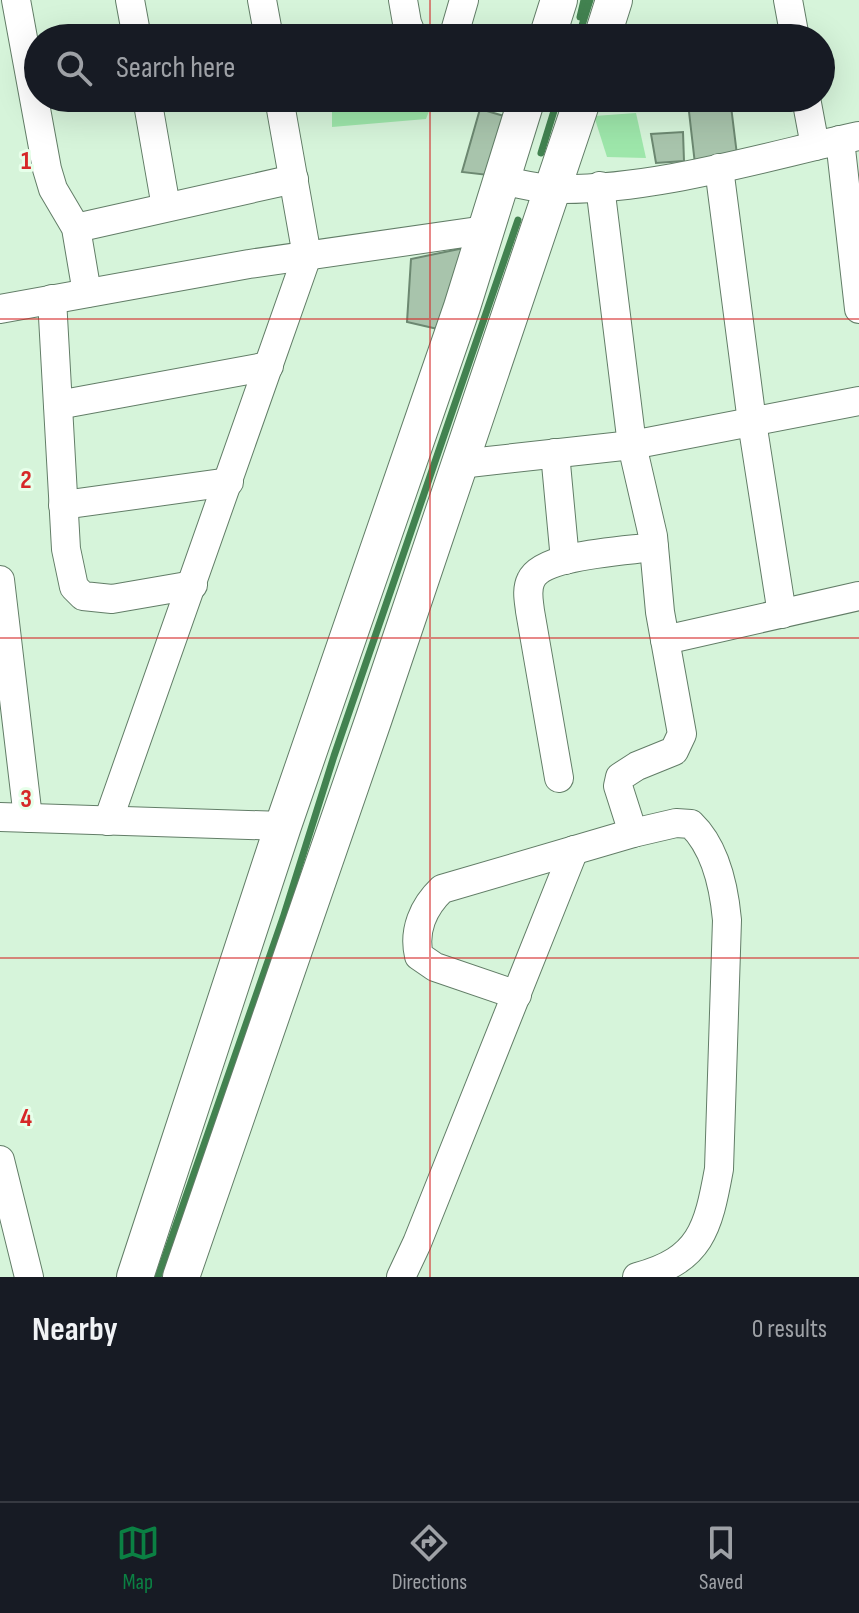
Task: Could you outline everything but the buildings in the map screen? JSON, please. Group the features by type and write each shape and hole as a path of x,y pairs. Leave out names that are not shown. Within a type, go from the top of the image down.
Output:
{"street":[{"path":"16,0 24,44"},
{"path":"130,0 134,24"},
{"path":"262,0 266,24"},
{"path":"403,0 407,24"},
{"path":"457,24 464,0"},
{"path":"551,24 559,0"},
{"path":"788,0 792,24"},
{"path":"609,24 620,1"},
{"path":"37,112 53,189 76,228 87,293"},
{"path":"149,112 166,207"},
{"path":"108,821 307,256 282,112"},
{"path":"135,1277 283,826 462,307 522,112"},
{"path":"181,1277 578,112"},
{"path":"816,112 838,141 859,309"},
{"path":"500,180 553,189 631,184 838,141"},
{"path":"719,168 752,422 782,614"},
{"path":"76,228 294,179"},
{"path":"600,186 632,445 654,547 660,612 682,734 674,751 637,766 620,777 618,786 633,833"},
{"path":"0,309 249,264 485,230"},
{"path":"52,299 66,549 74,587 83,596 112,599 193,585"},
{"path":"58,405 269,366"},
{"path":"460,464 632,445 859,401"},
{"path":"555,453 565,560"},
{"path":"63,505 229,482"},
{"path":"559,778 528,591 531,577 546,565 565,560 654,547"},
{"path":"1,595 28,818"},
{"path":"665,640 859,596"},
{"path":"0,817 283,826"},
{"path":"517,995 435,967 419,956 415,940 421,920 432,899 442,889 633,833 676,823 691,824 706,843 725,892 727,920 719,1169 714,1200 700,1237 684,1258 662,1270 637,1277"},
{"path":"401,1277 574,850"},
{"path":"0,1160 29,1277"}],"green space":[{"path":"332,112 429,112 426,119 332,127"},
{"path":"636,113 646,158 607,157 594,116"}],"waterway":[{"path":"580,17 584,0"},
{"path":"582,24 590,0"},
{"path":"541,153 554,112"},
{"path":"158,1277 283,918 334,756 518,220"}]}
